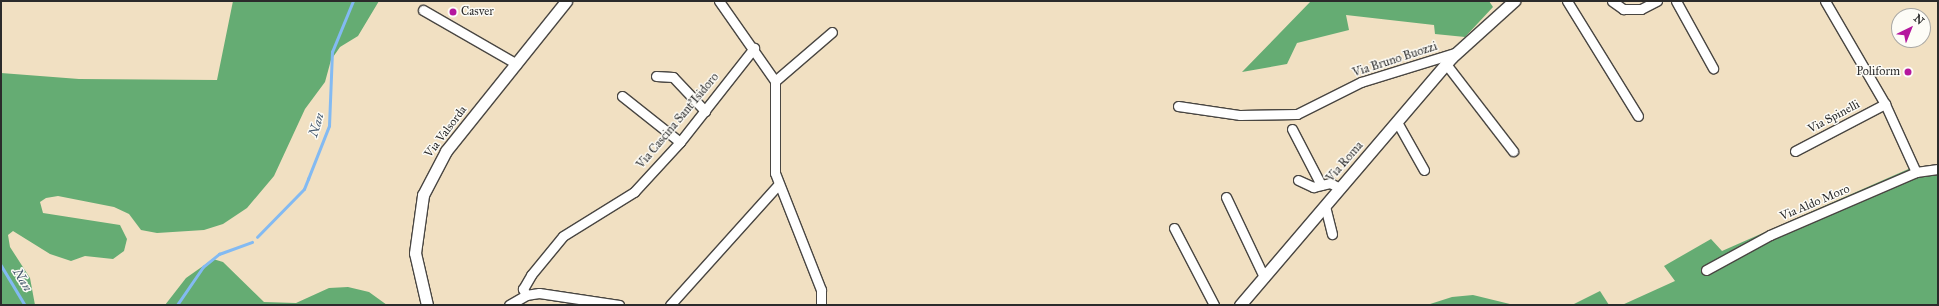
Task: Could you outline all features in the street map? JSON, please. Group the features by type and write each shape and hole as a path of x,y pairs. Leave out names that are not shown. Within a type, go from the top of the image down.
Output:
{"street":[{"name":"Via Valsorda","path":"427,305 415,253 423,195 446,151 566,1"},
{"path":"719,1 754,48 775,81 775,173 778,185 821,290 821,305"},
{"name":"Via Roma","path":"1240,305 1446,64 1514,1"},
{"path":"1566,1 1638,116"},
{"path":"1612,1 1623,9 1641,9 1657,1"},
{"path":"1676,1 1713,68"},
{"path":"1825,1 1885,104 1916,172"},
{"path":"423,10 517,64"},
{"path":"775,81 832,32"},
{"name":"Via Cascina Sant'Isidoro","path":"526,295 523,289 531,275 563,236 634,192 680,142 754,48"},
{"name":"Via Bruno Buozzi","path":"1178,106 1240,115 1297,114 1361,82 1458,52"},
{"path":"1446,64 1513,151"},
{"path":"656,76 673,77 704,111"},
{"path":"622,96 680,142"},
{"name":"Via Spinelli","path":"1795,151 1885,104"},
{"path":"1397,122 1424,170"},
{"path":"1292,129 1321,185"},
{"name":"Via Aldo Moro","path":"1706,270 1770,235 1916,172 1938,169"},
{"path":"1298,180 1313,187 1330,183 1340,188"},
{"path":"670,305 778,185"},
{"path":"1226,197 1264,277"},
{"path":"1325,206 1332,234"},
{"path":"1174,228 1214,305"},
{"path":"509,305 526,295 539,293 619,305"}],"green space":[{"path":"233,1 379,1 358,36 340,47 331,60 325,82 305,109 274,176 247,208 223,224 204,230 157,233 141,230 129,214 114,207 58,196 46,198 40,202 43,213 120,225 127,239 124,251 113,259 85,256 71,261 50,254 13,231 8,235 10,247 30,278 35,305 1,305 1,73 79,79 217,80"},
{"path":"1311,1 1489,1 1493,7 1465,37 1435,34 1434,25 1346,15 1349,30 1297,43 1287,64 1242,72"},
{"path":"1913,167 1938,172 1938,305 1622,305 1675,281 1664,266 1711,239 1722,251"},
{"path":"213,259 223,262 264,302 296,303 329,288 348,287 369,292 387,305 165,305 186,278"},
{"path":"1600,291 1609,305 1572,305"},
{"path":"1473,295 1514,305 1427,305 1452,297"}],"waterway":[{"name":"Nan","path":"257,237 304,189 329,126 332,52 353,1"},
{"name":"Nan","path":"177,305 203,267 219,254 252,242"},
{"name":"Nan","path":"1,265 25,305"}],"place":[{"name":"Casver","path":"453,12"},
{"name":"Poliform","path":"1908,72"}]}
